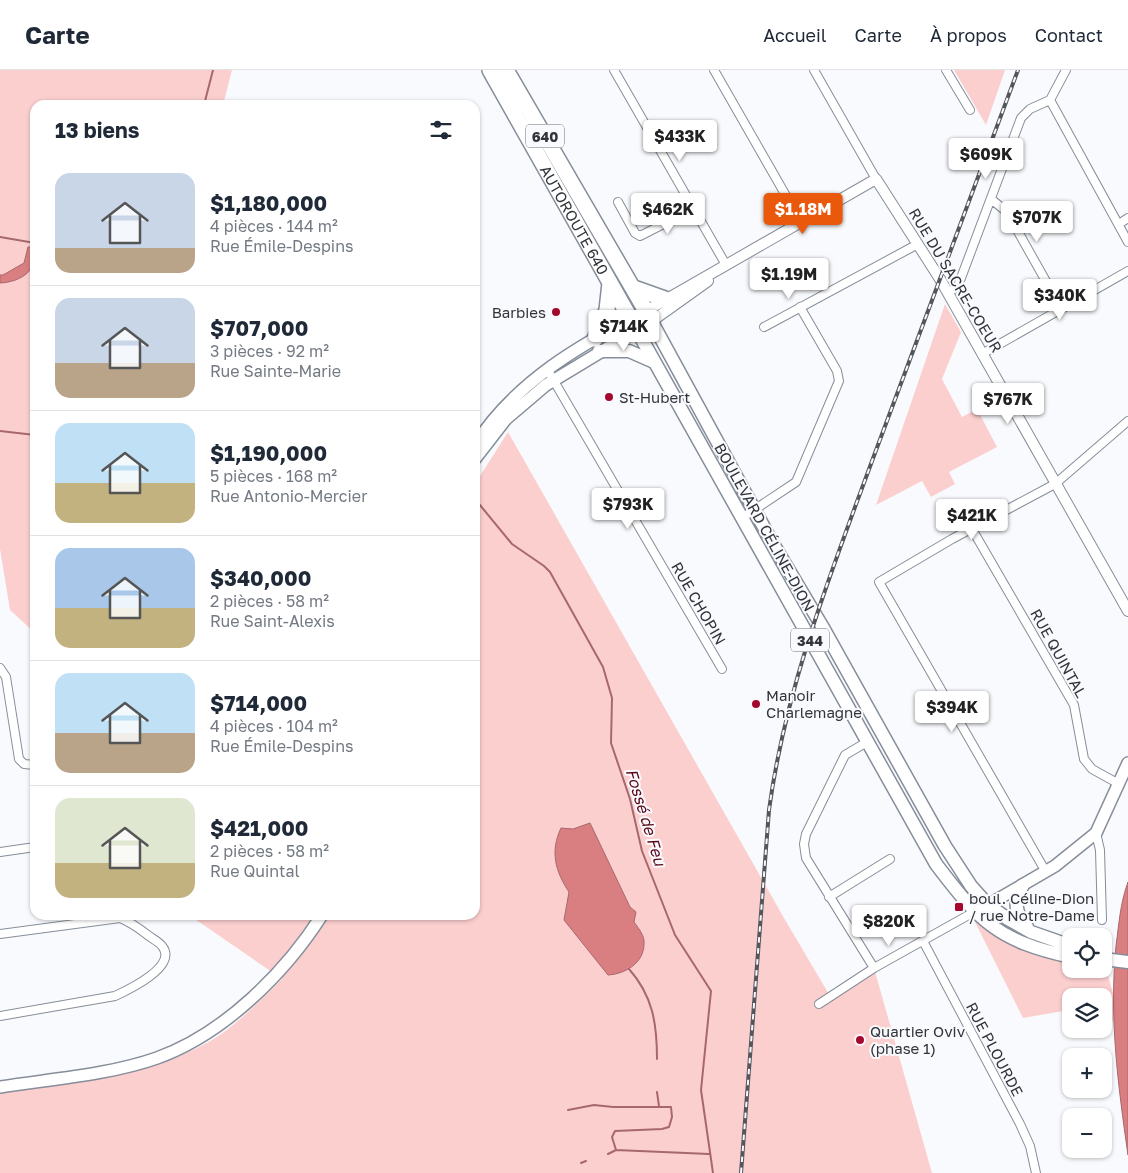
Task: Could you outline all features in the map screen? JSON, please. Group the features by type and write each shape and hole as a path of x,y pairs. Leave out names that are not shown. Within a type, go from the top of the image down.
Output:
{"highway":[{"name":"AUTOROUTE 640","path":"490,70 634,324"},
{"name":"AUTOROUTE 640","path":"506,70 649,316"},
{"path":"597,345 608,310 610,283"},
{"path":"634,288 665,300"}],"main road":[{"path":"480,440 547,368 597,345 649,316"},
{"name":"BOULEVARD CÉLINE-DION","path":"649,316 755,511 945,846 971,886 988,905 1008,919 1031,932 1062,943"},
{"name":"BOULEVARD CÉLINE-DION","path":"634,324 936,864 974,912 995,929 1016,941 1062,954"},
{"path":"480,452 509,409 554,379 597,345 632,351 654,362"},
{"path":"974,912 1046,872 1096,834 1128,763"},
{"path":"1023,885 1015,903 1019,918 1028,927 1062,943"},
{"path":"0,1087 135,1064 158,1058 188,1044 257,994 300,946 318,920"},
{"path":"1112,960 1128,962"}],"street":[{"path":"614,70 694,209 722,268"},
{"path":"714,70 801,222"},
{"name":"RUE DU SACRE-COEUR","path":"814,70 876,179 948,293 1128,612"},
{"path":"946,70 970,110"},
{"path":"948,293 958,286 1021,118 1030,109 1050,100 1066,70"},
{"path":"1050,100 1128,242"},
{"path":"649,316 665,300 876,179"},
{"path":"992,199 1007,212 1060,308"},
{"path":"618,202 638,235 645,235 694,209"},
{"path":"1119,224 1128,218"},
{"path":"764,327 918,244"},
{"path":"649,316 691,295 722,268"},
{"path":"982,354 1128,271"},
{"path":"742,518 755,511 798,480 839,381 837,371 800,307"},
{"name":"RUE CHOPIN","path":"547,368 722,669"},
{"path":"1046,872 879,582 1055,484 1128,422"},
{"name":"RUE QUINTAL","path":"972,529 1074,705 1080,746 1084,759 1092,769 1119,784"},
{"path":"0,668 6,677 19,759 24,764 30,765"},
{"path":"867,742 845,756 806,834 804,844 806,858 874,968"},
{"path":"1096,834 1100,850 1102,920"},
{"path":"0,852 30,848"},
{"path":"829,897 890,859"},
{"path":"819,1004 874,968 974,912"},
{"path":"0,934 105,920"},
{"path":"0,1016 115,996 129,990 154,974 164,959 165,952 162,945 127,920"},
{"name":"RUE PLOURDE","path":"923,941 1020,1124 1030,1146 1036,1173"}],"shaded area":[{"path":"0,70 232,70 224,100 30,100 30,628 10,610 0,549"},
{"path":"954,70 1005,70 986,125"},
{"path":"28,247 30,247 30,269 27,273 15,280 0,283 0,275 24,263"},
{"path":"945,304 961,332 942,379 962,417 977,409 997,447 949,472 955,484 931,497 922,481 876,505"},
{"path":"508,432 830,996 874,968 932,1173 0,1173 0,1093 104,1076 157,1064 181,1055 214,1039 225,1031 245,1015 282,979 196,920 480,920 480,476"},
{"path":"590,823 630,907 636,912 634,922 644,938 643,951 637,962 627,970 608,975 564,920 569,892 557,869 555,853 561,828 573,829"},
{"path":"1128,882 1128,1155 1118,1077 1114,1025 1114,972 1121,906"},
{"path":"971,914 995,929 1062,954 1062,978 1109,978 1112,988 1062,988 1062,1011 1023,1018"},
{"path":"1112,990 1113,993 1112,1021"}],"waterway":[{"name":"Fossé de Feu","path":"205,100 213,70"},
{"path":"0,237 30,242"},
{"path":"0,431 30,434"},
{"name":"Fossé de Feu","path":"480,505 512,544 550,572 603,667 612,698 611,743 630,799 642,851 675,935 711,991 701,1090 713,1173"},
{"path":"629,969 644,990 652,1011 656,1034 657,1059"},
{"path":"657,1092 659,1106"},
{"path":"568,1110 594,1105 613,1107 671,1107 672,1117 669,1127 615,1131 612,1137 616,1150"},
{"path":"608,1154 616,1150 709,1154"},
{"path":"581,1163 586,1161"}],"railway":[{"path":"741,1173 769,810 787,718 812,628 827,584 1018,70"}],"place":[{"name":"Barbies","path":"556,312"},
{"name":"St-Hubert","path":"609,397"},
{"name":"Manoir Charlemagne","path":"756,704"},
{"name":"boul. Céline-Dion / rue Notre-Dame","path":"959,907"},
{"name":"Quartier Oviv (phase 1)","path":"860,1040"}]}
